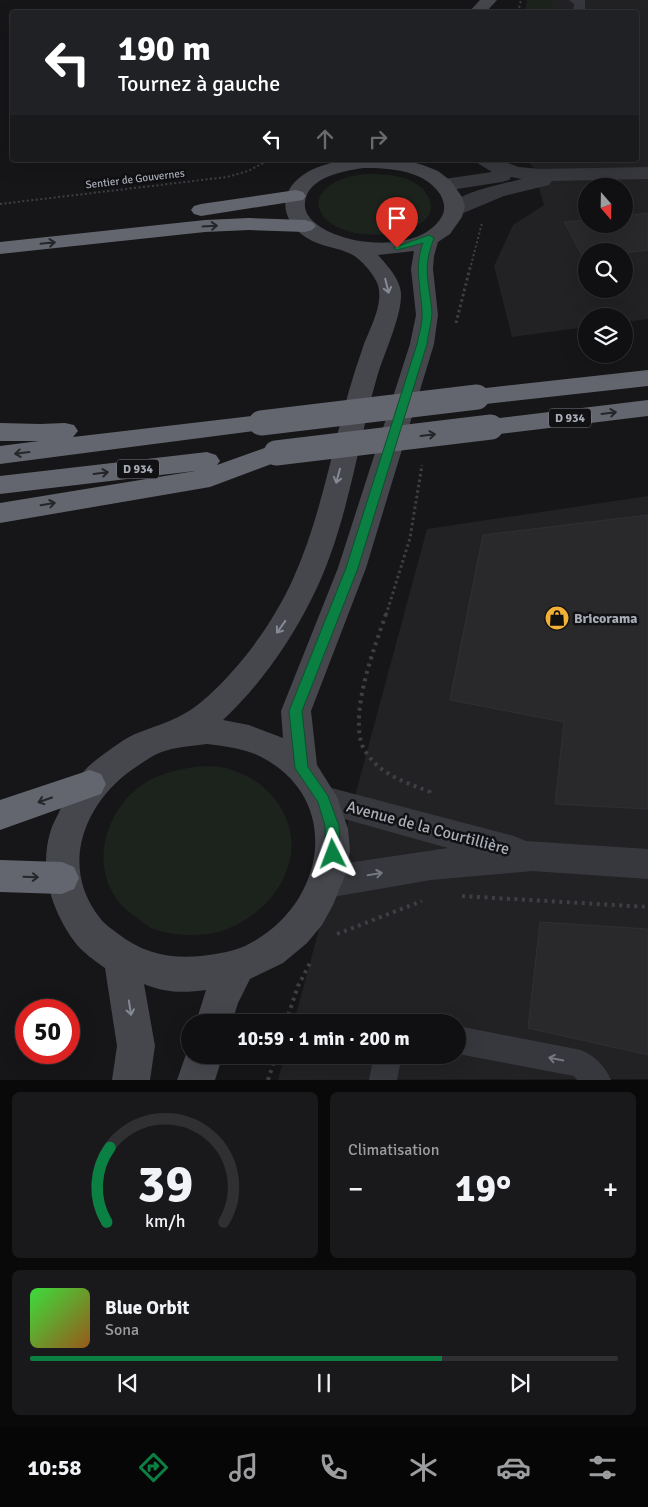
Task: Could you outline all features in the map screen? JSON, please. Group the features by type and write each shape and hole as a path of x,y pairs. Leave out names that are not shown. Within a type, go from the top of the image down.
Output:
{"highway":[{"path":"0,229 196,210 296,196"},
{"path":"0,248 205,226 249,224 305,226"},
{"name":"D 934","path":"0,455 261,416 476,392 528,392 648,378"},
{"name":"D 934","path":"0,485 648,408"},
{"path":"0,432 50,432 261,416"},
{"path":"0,513 210,478 276,452"},
{"path":"0,815 90,784"},
{"path":"0,876 62,878"}],"main road":[{"path":"356,162 319,174 305,183 296,196 295,209 305,226 329,241 358,248 397,248 429,238 448,223 454,210 451,194 436,173 391,163 376,162"},
{"path":"301,768 296,711 352,568 422,344 427,315 422,256 429,238"},
{"path":"171,736 211,712 248,673 288,618 314,561 371,356 388,306 389,286 384,276 358,248"},
{"path":"207,732 242,736 274,748 301,768 324,800 332,826 333,854 327,882 307,918 277,947 236,967 198,975 158,972 122,960 93,938 72,910 62,878 62,845 72,813 90,784 114,763 140,746 171,736 207,732"},
{"path":"122,960 136,1046 131,1080"},
{"path":"216,1014 221,998 236,967"},
{"path":"196,1080 201,1064"}],"street":[{"path":"489,162 499,168 521,173"},
{"path":"436,173 575,175 629,171 648,173"},
{"path":"454,210 475,198 513,187 575,175"},
{"name":"Avenue de la Courtillière","path":"324,800 532,856"},
{"name":"Avenue de la Courtillière","path":"327,882 430,865 532,856 648,864"}],"lane":[{"path":"575,0 580,2 579,10"},
{"path":"466,1042 581,1064 597,1080"},
{"path":"383,1080 386,1064"}],"path":[{"name":"Sentier de Gouvernes","path":"0,204 227,178 248,171 265,162"},
{"path":"455,330 462,296 485,216"},
{"path":"422,826 430,792 389,776 371,760 361,742 359,728 362,697 408,547 423,461"},
{"path":"461,896 648,907"},
{"path":"289,1014 298,986 310,961"},
{"path":"268,1080 273,1064"}],"shaded area":[{"path":"527,0 553,0 551,10 525,10"},
{"path":"535,0 648,0 648,319 633,321 633,308 578,308 578,328 512,337 494,266 513,225 544,205 533,167 528,162 639,162 639,10 533,10"},
{"path":"366,174 399,177 414,182 421,187 426,193 431,207 426,219 413,227 395,233 375,235 355,233 337,227 324,217 318,202 324,191 340,180"},
{"path":"648,496 648,1079 278,1080 282,1064 466,1064 466,1014 296,1014 427,529"},
{"path":"200,766 223,767 238,772 253,780 272,796 282,810 290,829 291,849 288,867 280,885 268,901 254,914 237,925 218,932 202,935 167,933 149,927 120,903 110,887 104,869 104,850 108,831 116,813 128,797 143,784 156,777"}],"building":[{"path":"648,213 648,250 633,252 633,243 578,243 578,248 564,222 578,221 578,233 633,233 633,215"},
{"name":"Bricorama","path":"648,515 648,809 555,804 564,722 450,700 483,535"},
{"path":"540,922 648,929 648,1055 528,1028"}],"place":[{"name":"Bricorama","path":"557,618"}],"route":[{"path":"333,854 332,826 324,800 301,768 296,711 352,568 422,344 427,315 422,256 429,238 416,244 397,248"}]}
